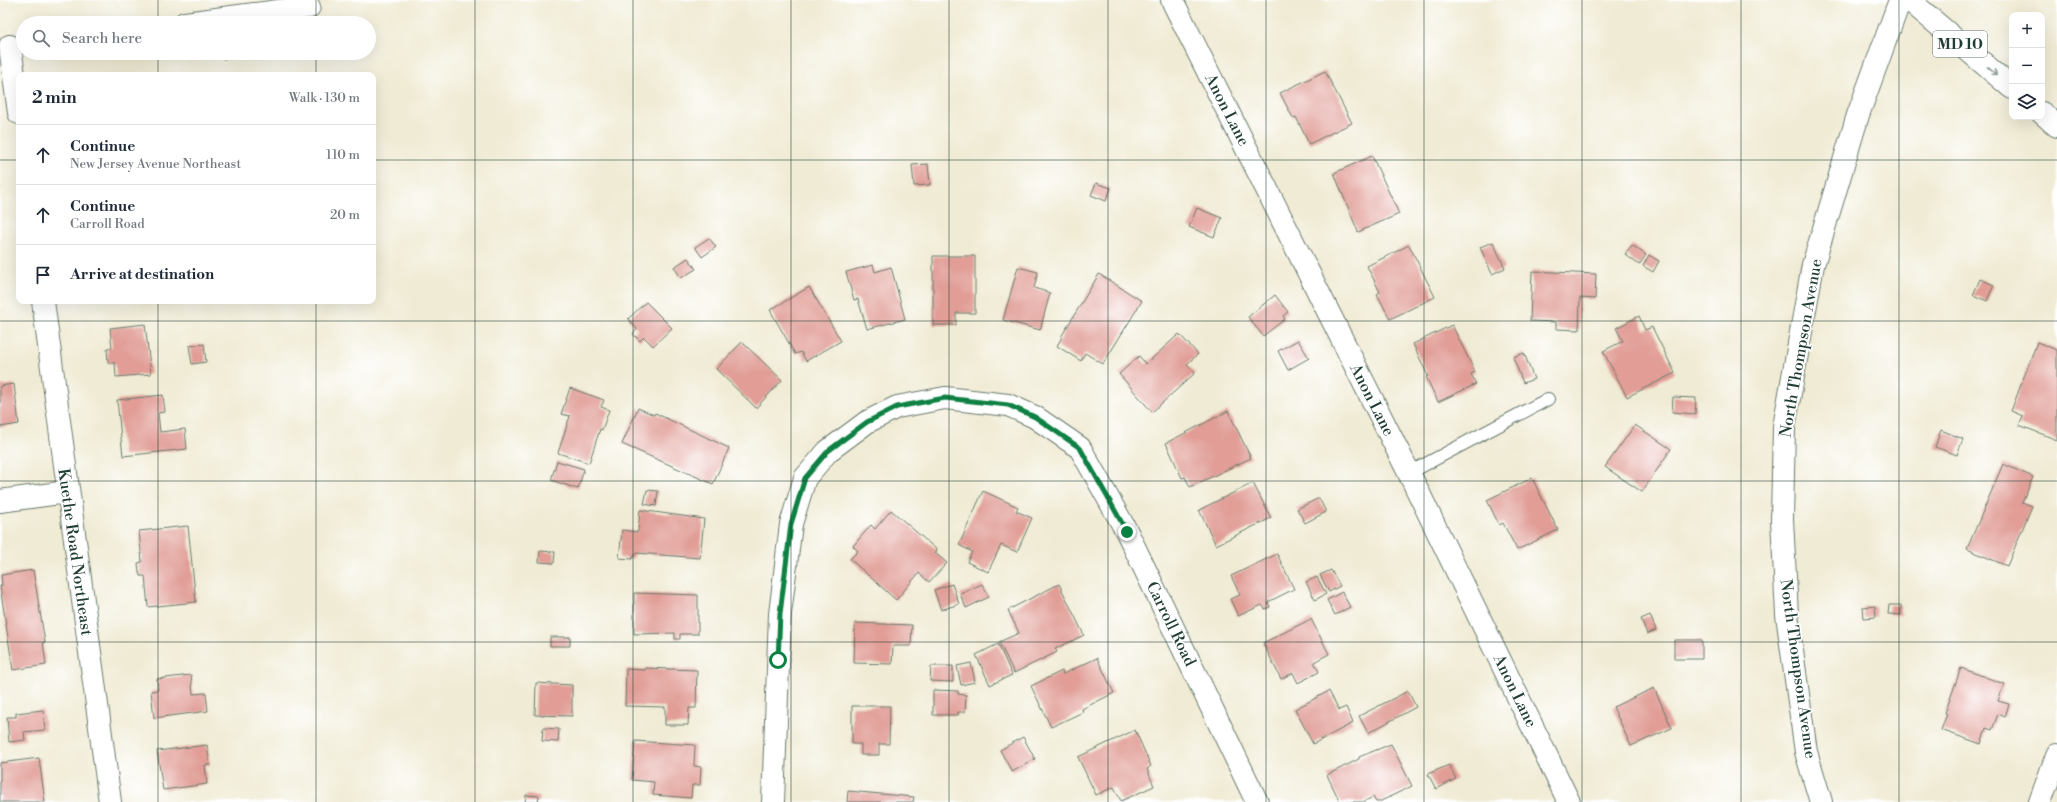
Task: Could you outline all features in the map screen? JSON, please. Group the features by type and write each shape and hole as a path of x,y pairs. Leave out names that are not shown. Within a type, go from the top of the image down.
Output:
{"main road":[{"name":"Anon Lane","path":"1172,0 1409,473 1569,802"},
{"name":"North Thompson Avenue","path":"1821,802 1806,752 1787,615 1782,519 1784,428 1813,265 1858,115 1900,0"},
{"name":"MD 10","path":"1908,0 2009,85"},
{"path":"239,16 309,7"},
{"path":"11,46 16,88"},
{"path":"2045,116 2057,126"},
{"name":"Kuethe Road Northeast","path":"43,304 67,492 110,802"},
{"name":"Carroll Road","path":"773,802 780,614 791,524 805,478 828,451 867,422 897,407 945,398 1008,405 1035,417 1080,448 1127,532 1257,802"},
{"path":"0,501 67,492"},
{"path":"2040,802 2057,755"}],"lane":[{"path":"1409,473 1548,399"}],"building":[{"path":"1325,71 1352,123 1309,144 1296,117 1293,118 1280,93"},
{"path":"1372,156 1399,214 1358,232 1334,173"},
{"path":"928,164 930,185 914,186 912,165"},
{"path":"1096,183 1111,188 1106,201 1091,195"},
{"path":"1197,208 1222,218 1214,237 1189,227"},
{"path":"709,238 716,247 702,257 695,247"},
{"path":"1493,242 1505,268 1492,274 1480,247"},
{"path":"1409,245 1435,297 1390,319 1377,294 1380,292 1367,266"},
{"path":"1632,245 1646,255 1639,265 1625,254"},
{"path":"1649,255 1659,261 1653,272 1643,266"},
{"path":"933,256 975,256 975,313 956,313 956,325 933,325"},
{"path":"688,258 696,269 681,278 674,267"},
{"path":"873,265 875,272 891,267 905,319 867,329 858,299 854,300 846,272"},
{"path":"1018,267 1038,272 1034,288 1050,293 1040,330 1003,320"},
{"path":"1532,271 1596,274 1595,299 1580,298 1579,330 1556,329 1556,322 1530,321"},
{"path":"1099,274 1142,301 1103,364 1085,353 1081,361 1057,346"},
{"path":"1980,279 1994,285 1987,301 1973,295"},
{"path":"809,287 841,341 806,361 801,352 795,354 770,310"},
{"path":"1275,295 1288,312 1283,316 1285,319 1263,336 1248,317"},
{"path":"646,302 672,328 653,346 644,337 640,341 633,334 637,329 628,319"},
{"path":"1639,316 1645,330 1652,327 1675,373 1627,397 1603,351 1623,341 1616,328"},
{"path":"145,324 151,374 116,377 115,363 108,363 107,348 112,348 110,328"},
{"path":"1452,325 1475,372 1471,374 1476,384 1438,402 1413,344"},
{"path":"1179,334 1198,354 1187,364 1195,373 1152,412 1119,374 1139,356 1146,364"},
{"path":"1298,340 1309,358 1288,370 1278,351"},
{"path":"742,342 782,380 756,408 716,369"},
{"path":"2037,342 2057,350 2057,440 2019,425 2023,416 2011,411"},
{"path":"204,344 206,362 192,364 189,346"},
{"path":"1524,353 1534,379 1523,383 1513,357"},
{"path":"14,384 19,424 0,427 0,386"},
{"path":"570,388 604,400 601,407 609,410 602,430 600,429 589,463 558,453 570,416 561,414"},
{"path":"163,395 165,412 158,413 160,432 185,429 187,449 123,456 117,400"},
{"path":"1673,397 1696,398 1695,414 1672,412"},
{"path":"638,408 654,415 655,413 729,448 713,484 622,444"},
{"path":"1228,411 1251,458 1190,487 1185,477 1182,478 1166,443"},
{"path":"1635,425 1671,449 1642,492 1605,467"},
{"path":"1941,430 1963,439 1957,455 1935,447"},
{"path":"557,461 584,469 578,489 551,480"},
{"path":"2003,464 2033,477 2022,502 2032,506 2007,566 1967,549"},
{"path":"1532,478 1558,530 1517,550 1503,523 1499,525 1487,500"},
{"path":"1253,483 1271,518 1216,545 1199,510"},
{"path":"647,490 658,491 656,506 644,504"},
{"path":"983,491 1018,507 1016,511 1032,518 1017,552 1001,545 988,572 967,562 972,552 959,545"},
{"path":"1319,498 1326,512 1305,523 1297,509"},
{"path":"640,510 704,519 700,558 636,553 632,559 619,558 622,530 638,532"},
{"path":"891,510 937,550 935,553 947,563 929,582 919,573 896,600 850,559 858,551 853,546 871,525 875,529"},
{"path":"188,526 196,602 148,607 145,576 140,576 139,572 138,563 142,562 139,531"},
{"path":"540,551 555,552 554,563 539,562"},
{"path":"1277,554 1294,589 1268,602 1270,607 1265,609 1262,605 1238,616 1230,599 1240,595 1231,576"},
{"path":"33,570 45,642 43,642 46,665 13,670 0,586 2,586 1,575"},
{"path":"1331,570 1340,586 1329,592 1320,575"},
{"path":"1317,577 1326,594 1315,600 1306,582"},
{"path":"952,584 959,604 941,610 934,590"},
{"path":"982,584 989,597 966,608 960,594"},
{"path":"1059,584 1084,635 1055,649 1057,652 1014,673 999,642 1019,633 1008,610"},
{"path":"1342,592 1350,607 1335,615 1327,600"},
{"path":"634,593 698,595 698,634 680,634 680,639 675,639 675,633 634,634"},
{"path":"1889,605 1901,605 1901,615 1888,614"},
{"path":"1875,606 1876,617 1864,618 1863,607"},
{"path":"1650,615 1656,630 1647,634 1641,619"},
{"path":"1311,619 1329,654 1314,662 1319,672 1298,683 1293,673 1281,679 1263,643"},
{"path":"855,623 912,625 911,646 893,646 892,664 854,663"},
{"path":"550,637 570,637 570,646 550,646"},
{"path":"1674,640 1702,640 1702,659 1674,659"},
{"path":"998,644 1012,675 990,685 976,655"},
{"path":"1097,658 1114,693 1082,709 1083,712 1051,727 1031,686 1062,671 1063,674"},
{"path":"971,663 975,682 961,685 957,666"},
{"path":"931,666 953,666 953,682 930,681"},
{"path":"645,668 697,670 696,708 689,708 688,725 665,725 665,707 625,706 626,669 645,670"},
{"path":"1961,668 2004,684 1998,701 2009,704 2005,717 1998,714 1992,730 1986,728 1981,744 1941,730 1947,714 1945,713"},
{"path":"191,675 193,694 206,693 208,711 154,718 151,691 158,690 157,679"},
{"path":"536,683 572,685 572,716 535,715"},
{"path":"1654,688 1672,728 1631,746 1613,707"},
{"path":"933,690 958,691 958,694 966,695 965,712 958,712 958,715 933,715"},
{"path":"1329,691 1339,710 1346,707 1353,723 1313,744 1295,709"},
{"path":"1408,691 1416,707 1368,733 1359,716"},
{"path":"852,706 890,706 889,744 879,744 879,755 861,755 861,744 852,744"},
{"path":"43,710 45,730 24,732 25,740 9,742 7,717 16,717 16,713"},
{"path":"543,728 559,729 558,742 542,741"},
{"path":"1135,730 1151,766 1147,769 1154,786 1121,801 1114,787 1096,795 1078,757"},
{"path":"1023,737 1035,759 1012,772 1000,750"},
{"path":"635,741 695,745 694,766 701,767 700,785 692,785 691,798 653,795 654,782 632,780"},
{"path":"1391,744 1412,786 1379,802 1376,802 1373,797 1363,802 1340,802 1327,775 1359,759 1359,757"},
{"path":"207,745 210,765 205,765 207,784 163,790 157,751"},
{"path":"39,758 45,802 0,802 0,763"},
{"path":"1449,765 1456,779 1436,789 1428,774"},
{"path":"848,791 914,797 913,802 847,802"},
{"path":"526,795 539,796 538,802 525,802"}],"route":[{"path":"778,660 780,614 791,524 805,478 828,451 867,422 897,407 945,398 1008,405 1035,417 1080,448 1127,532"}]}
